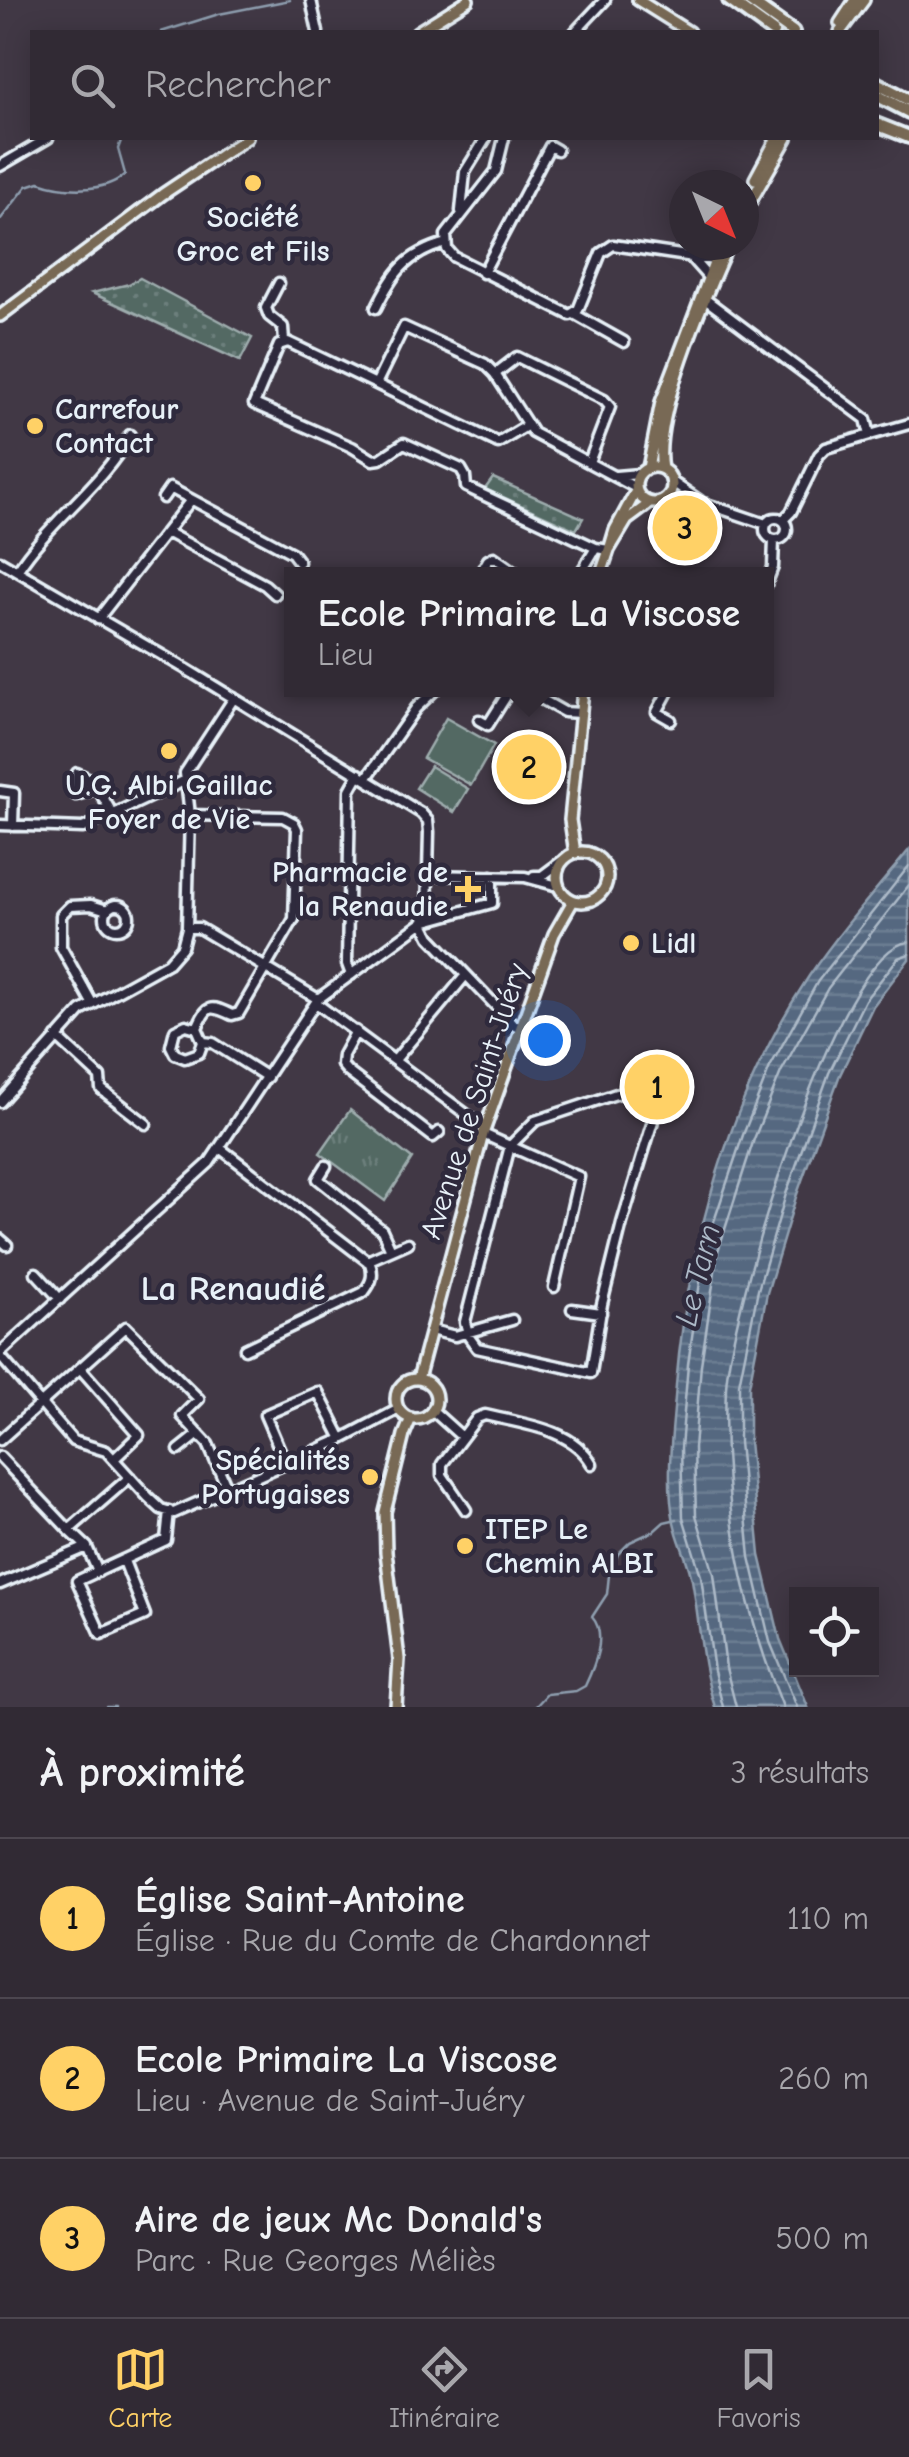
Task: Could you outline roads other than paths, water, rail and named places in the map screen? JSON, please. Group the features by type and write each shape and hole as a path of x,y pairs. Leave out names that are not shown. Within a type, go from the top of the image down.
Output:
{"highway":[{"path":"729,0 775,27"},
{"path":"748,0 775,27"},
{"path":"758,0 775,27"},
{"path":"879,85 909,100"},
{"path":"879,97 909,112"},
{"path":"879,125 909,136"}],"main road":[{"path":"420,30 468,0"},
{"path":"638,0 686,30"},
{"path":"648,0 695,30"},
{"path":"840,29 855,0"},
{"path":"840,29 864,0"},
{"path":"0,313 244,140"},
{"path":"759,172 776,140"},
{"path":"759,187 786,140"},
{"path":"603,567 615,530 643,471 661,402 714,260"},
{"path":"609,550 628,520 650,504 664,501 671,491 671,481 662,469 660,444 667,406 719,260"},
{"path":"643,471 662,469"},
{"path":"636,490 650,504"},
{"path":"574,853 570,820 582,697"},
{"path":"574,853 598,856 608,877 598,897 586,903 572,901 558,886 562,861 574,853"},
{"name":"Avenue de Saint-Juéry","path":"418,1379 484,1131 560,921 572,901"},
{"path":"418,1379 434,1390 432,1410 423,1417 412,1418 399,1410 396,1398 400,1386 418,1379"},
{"path":"396,1707 399,1659 385,1512 412,1418"}],"street":[{"path":"311,0 318,30"},
{"path":"577,30 601,1"},
{"path":"0,166 45,140"},
{"path":"462,212 464,172 485,140"},
{"path":"504,140 496,171 446,235 454,257 624,342"},
{"path":"483,273 550,146 557,150"},
{"path":"376,308 393,274 425,248 446,243"},
{"path":"574,314 600,253 606,248 613,245 669,254"},
{"path":"693,260 707,276"},
{"path":"280,283 266,313 283,327 284,342 254,404 373,460 408,444 461,469 466,487 596,548 609,550"},
{"path":"706,299 866,420 870,434"},
{"path":"701,311 726,315"},
{"path":"376,384 404,327 484,364 541,438 636,490"},
{"path":"284,342 498,443 528,425"},
{"path":"495,374 516,357 604,400 610,408 589,462"},
{"path":"783,520 826,448 909,424"},
{"path":"300,436 305,425"},
{"path":"17,571 43,533 119,456 130,435"},
{"path":"616,476 643,471"},
{"path":"671,481 704,503 766,524"},
{"path":"163,498 170,488 292,553 299,562"},
{"path":"98,619 191,500"},
{"path":"664,501 704,503"},
{"path":"774,540 766,534 766,524 773,518 783,520"},
{"path":"774,540 786,534 783,520"},
{"path":"166,532 266,585 275,594"},
{"path":"773,567 774,540"},
{"path":"584,567 596,548"},
{"path":"484,567 494,557 508,567"},
{"path":"0,561 421,813 428,821 428,914 423,923"},
{"path":"351,975 347,964 350,790 428,697"},
{"path":"479,720 488,726 506,697"},
{"path":"537,697 560,711 581,713"},
{"path":"665,697 657,712 671,720"},
{"path":"0,1102 92,1003 168,963 182,947 188,928 190,814 185,774 234,698"},
{"path":"0,826 84,828 186,780"},
{"path":"98,788 113,815"},
{"path":"0,792 14,793 13,826"},
{"path":"190,814 289,820 297,830 294,919 238,1013 232,1015 219,1007 212,1008 197,1028"},
{"path":"428,875 542,876 562,861"},
{"path":"399,1410 185,1510 169,1511 161,1509 106,1451 73,1441 0,1354 221,1148 317,1001 423,923 492,903 492,876"},
{"path":"525,877 558,886"},
{"path":"92,1003 61,947 62,915 70,906 91,905 107,910"},
{"path":"423,923 430,937 522,1029"},
{"path":"188,928 199,928 267,966 396,1060 484,1131 579,1177 554,1287"},
{"path":"396,1060 466,975"},
{"path":"180,1026 197,1028 203,1042 199,1052 186,1058 175,1054 170,1046 172,1035 180,1026"},
{"path":"356,1032 342,1065 433,1137 440,1132"},
{"path":"58,1037 100,1077 101,1089 146,1124"},
{"path":"203,1042 268,1077"},
{"path":"631,1093 648,1098 656,1106 601,1313 591,1373 477,1348 465,1322 510,1146 536,1121 616,1094 631,1093"},
{"path":"221,1148 367,1261 372,1271 371,1283 364,1292 245,1349"},
{"path":"326,1166 318,1178 382,1230 391,1250"},
{"path":"367,1261 408,1243"},
{"path":"36,1273 60,1299"},
{"path":"572,1309 601,1313"},
{"path":"431,1330 455,1336 512,1320"},
{"path":"0,1440 126,1327 198,1400 182,1416 208,1444 228,1490"},
{"path":"80,1368 140,1435 114,1458"},
{"path":"286,1464 266,1416 318,1392 342,1439"},
{"path":"432,1410 462,1437"},
{"path":"466,1510 442,1474 442,1464 477,1418 485,1415 570,1438 592,1464"},
{"path":"180,1450 199,1434"},
{"path":"0,1458 87,1546 98,1572"},
{"path":"69,1530 130,1477"},
{"path":"124,1561 145,1615 101,1634 77,1581 166,1540 169,1511"},
{"path":"0,1584 87,1546"}],"water":[{"name":"Le Tarn","path":"909,850 909,959 873,1006 839,1077 767,1293 749,1386 749,1441 760,1555 789,1661 789,1677 796,1677 808,1707 715,1707 692,1580 674,1522 670,1488 682,1332 703,1225 735,1121 781,1022 832,944"}],"waterway":[{"path":"167,30 219,14 290,0"},
{"path":"0,220 27,186 39,182 84,188 117,180 125,174 118,149 121,140"},
{"path":"535,1707 547,1694 576,1691 585,1686 599,1642 592,1617 607,1594 609,1575 618,1554 630,1542 664,1522 677,1519"},
{"path":"106,1707 115,1707"}],"place":[{"name":"Société Groc et Fils","path":"253,183"},
{"name":"Carrefour Contact","path":"35,426"},
{"name":"Aire de jeux Mc Donald's","path":"685,528"},
{"name":"U.G. Albi Gaillac Foyer de Vie","path":"169,751"},
{"name":"Ecole Primaire La Viscose","path":"529,767"},
{"name":"Pharmacie de la Renaudie","path":"468,889"},
{"name":"Lidl","path":"631,943"},
{"name":"Église Saint-Antoine","path":"657,1087"},
{"name":"Spécialités Portugaises","path":"370,1477"},
{"name":"ITEP Le Chemin ALBI","path":"465,1546"}],"district":[{"name":"La Renaudié","path":"233,1288"}]}
